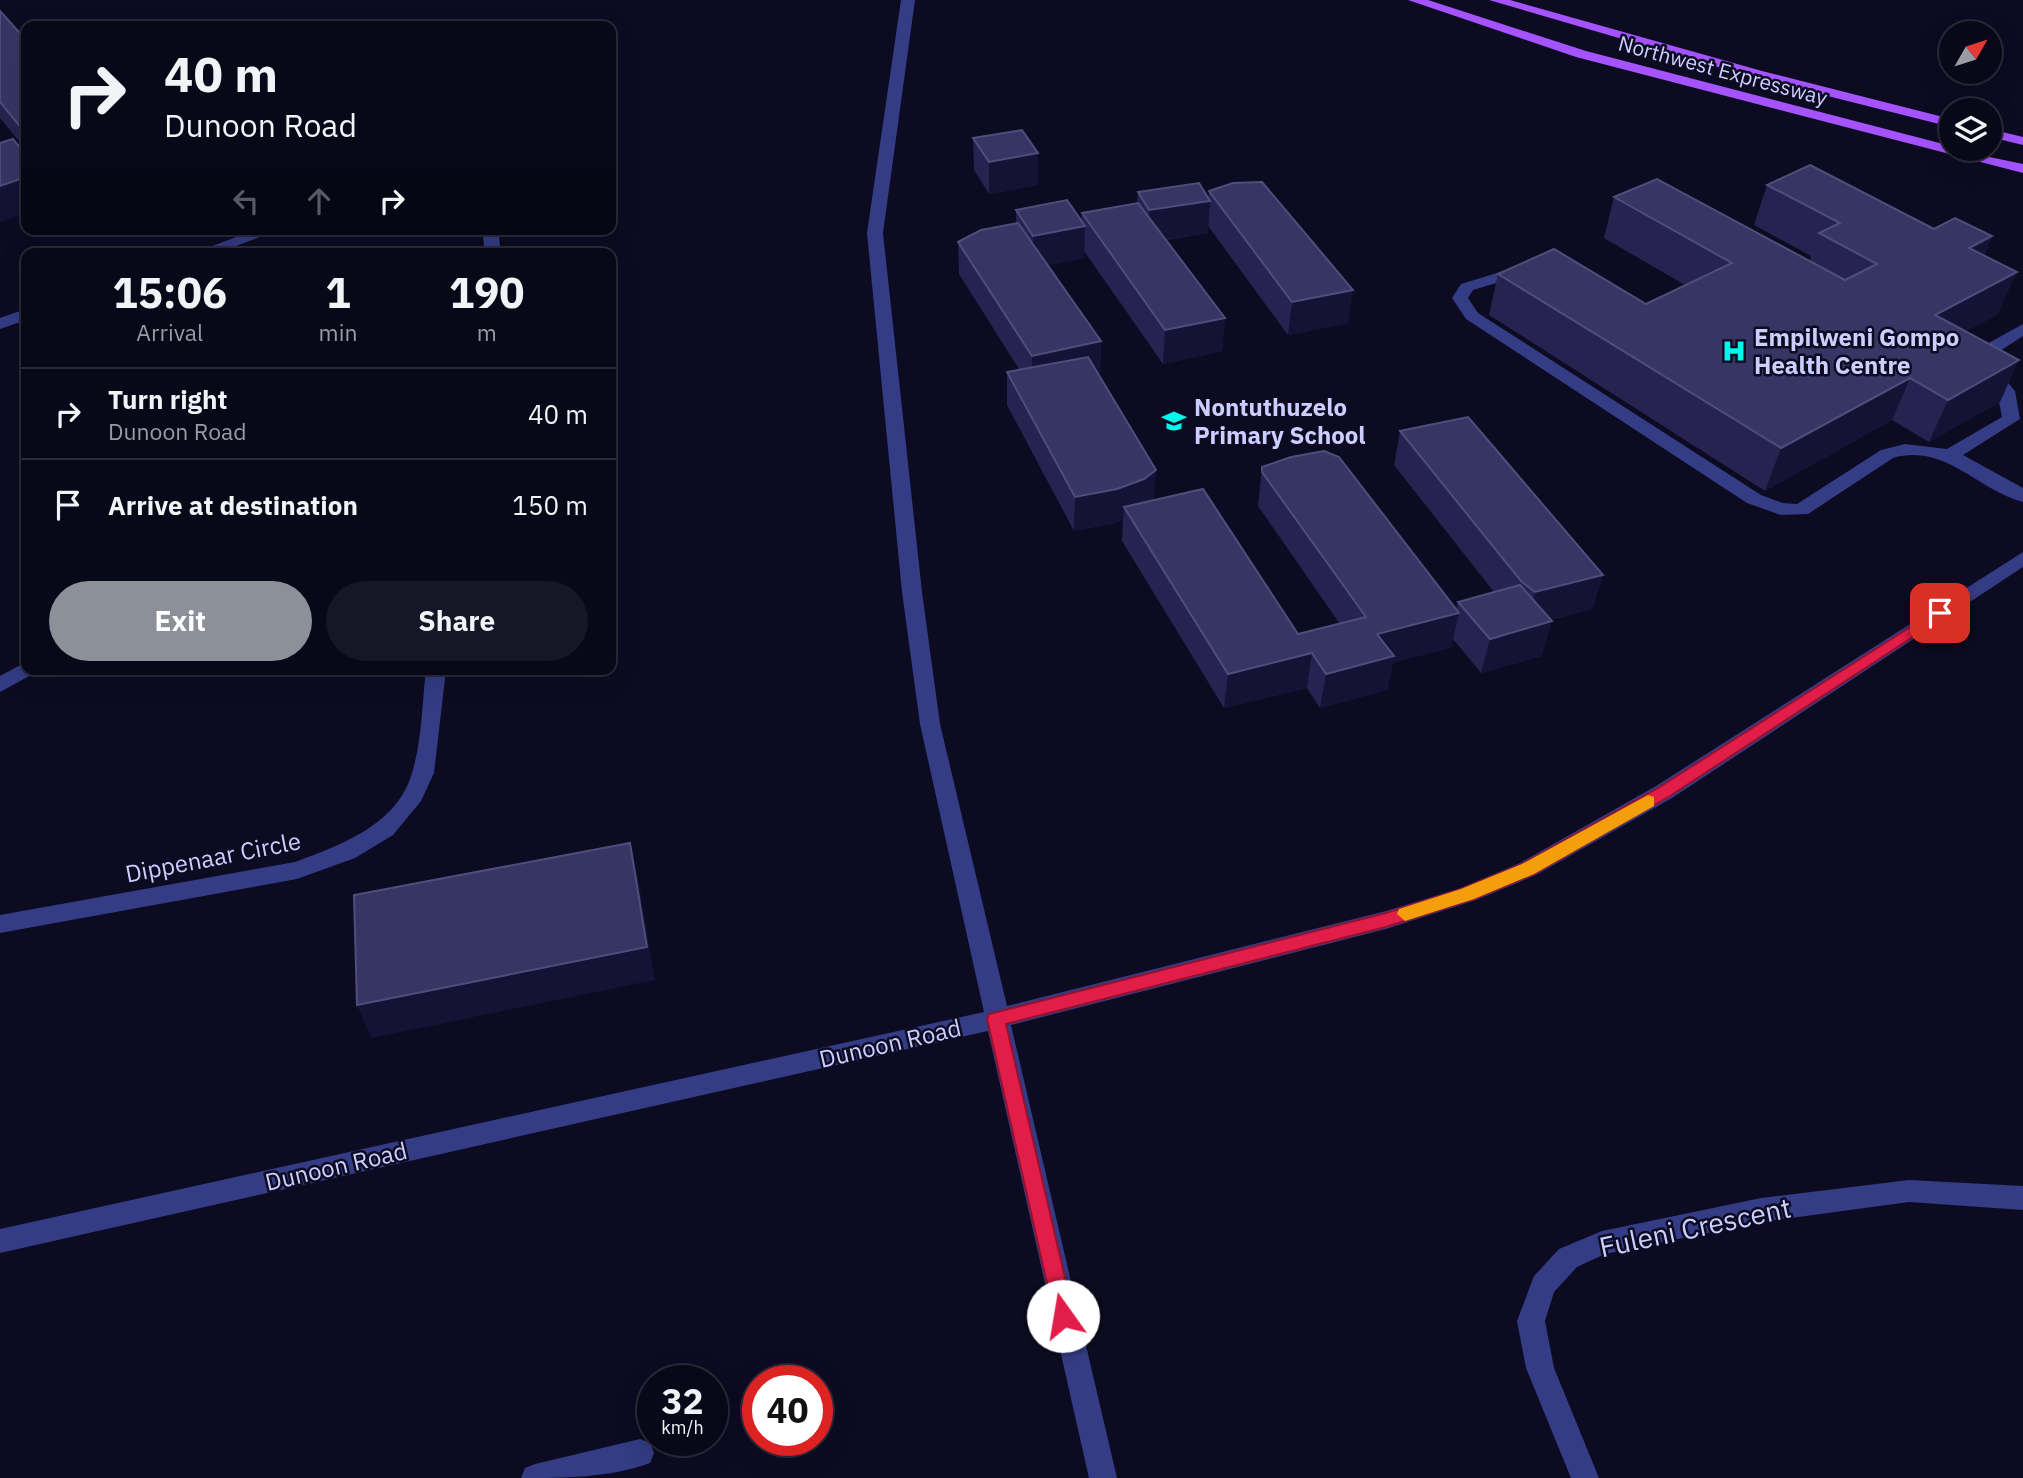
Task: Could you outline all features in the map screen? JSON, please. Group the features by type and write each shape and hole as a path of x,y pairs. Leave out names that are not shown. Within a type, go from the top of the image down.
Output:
{"main road":[{"name":"Northwest Expressway","path":"1415,0 1594,57 2023,169"},
{"name":"Northwest Expressway","path":"1496,0 1744,70 1939,120"},
{"path":"2002,135 2023,141"}],"street":[{"path":"908,0 875,233 912,592 930,724 1103,1478"},
{"path":"217,248 255,235"},
{"path":"1536,267 1467,287 1460,298 1472,317 1754,499 1781,509 1801,510 1887,454 1905,449 1950,455 2023,496"},
{"path":"0,324 21,316"},
{"path":"1950,455 2011,419 2006,391 1982,362 1991,349 2023,329"},
{"name":"Dunoon Road","path":"0,1241 996,1019 1386,920 1468,894 1528,869 1664,792 2023,558"},
{"path":"0,685 21,672"},
{"name":"Dippenaar Circle","path":"0,924 297,870 347,852 385,829 410,801 423,773 435,675"},
{"name":"Fuleni Crescent","path":"1585,1478 1540,1368 1531,1321 1543,1285 1568,1258 1602,1243 1761,1210 1909,1191 2023,1198"},
{"path":"535,1478 637,1454"}],"building":[{"path":"0,11 21,34 21,128 0,102"},
{"path":"1022,130 1038,153 989,162 973,138"},
{"path":"13,139 21,149 21,179 0,186 0,143"},
{"path":"1810,165 1934,229 1955,218 1992,236 1969,248 2017,272 1935,315 2019,360 1948,400 1910,378 1781,448 1498,274 1554,249 1646,304 1732,263 1614,197 1657,179 1845,280 1877,264 1819,233 1840,223 1767,185"},
{"path":"1262,182 1353,290 1292,302 1209,191 1233,183"},
{"path":"1199,183 1210,201 1149,210 1138,192"},
{"path":"1067,200 1085,226 1033,236 1016,210"},
{"path":"1138,203 1225,318 1165,330 1082,213"},
{"path":"1018,223 1101,341 1032,356 958,242 981,230"},
{"path":"1088,357 1156,470 1144,479 1117,489 1075,497 1007,372"},
{"path":"1468,417 1603,575 1535,592 1521,581 1400,431"},
{"path":"1324,451 1339,457 1459,613 1377,634 1394,656 1326,674 1312,653 1228,674 1124,507 1203,489 1298,634 1366,617 1262,472 1262,467 1291,457"},
{"path":"1520,585 1552,621 1490,639 1458,602"},
{"path":"630,843 647,947 357,1005 354,895"}],"slow traffic":[{"path":"1405,914 1468,894 1528,869 1648,802"}],"place":[{"name":"Empilweni Gompo Health Centre","path":"1734,351"},
{"name":"Nontuthuzelo Primary School","path":"1174,421"}],"route":[{"path":"1063,1316 996,1019 1386,920 1468,894 1528,869 1664,792 1940,613"}]}
